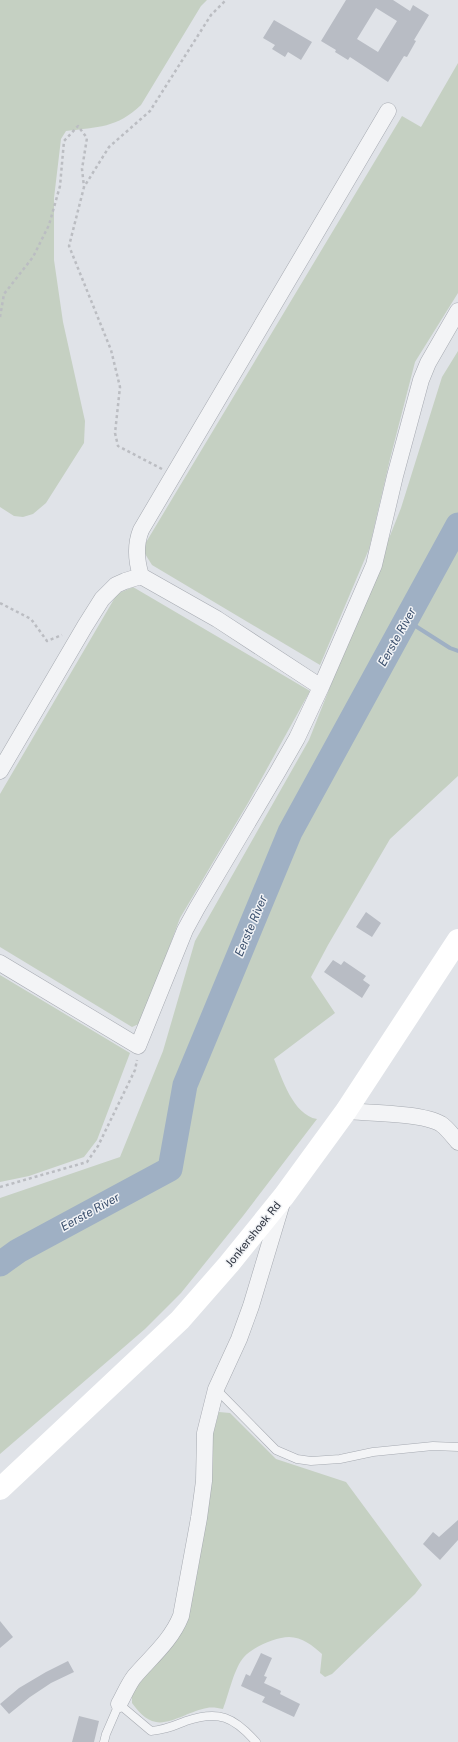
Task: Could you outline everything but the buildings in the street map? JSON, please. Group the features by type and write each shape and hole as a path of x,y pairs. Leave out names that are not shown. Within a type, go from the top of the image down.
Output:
{"street":[{"path":"321,687 217,619 141,576 138,567 136,541 140,530 388,111"},
{"path":"0,963 138,1046 186,930 197,908 297,738 321,687 374,565 395,476 421,380 428,362 458,311"},
{"path":"0,771 85,626 109,591 125,581 141,576"},
{"name":"Jonkershoek Rd","path":"0,1489 180,1320 284,1196 346,1111 458,940"},
{"path":"346,1111 416,1116 433,1120 442,1125 458,1142"},
{"path":"119,1704 133,1678 167,1642 176,1627 180,1616 204,1481 205,1433 216,1389 239,1339 251,1306 284,1196"}],"lane":[{"path":"216,1389 276,1450 297,1459 311,1461 340,1460 373,1452 433,1446 458,1447"},
{"path":"104,1742 119,1704 151,1731 163,1730 209,1715 235,1722 256,1742"}],"path":[{"path":"172,476 156,465 118,446 115,433 120,387 111,350 69,246 84,187 109,147 150,111 211,15 226,0"},
{"path":"0,317 4,294 33,257 49,225 60,186 64,141 78,126 87,138 82,169 84,187"},
{"path":"0,603 31,619 47,641 85,626"},
{"path":"0,1187 87,1162 98,1146 136,1070 138,1046"}],"green space":[{"path":"0,0 207,0 201,6 141,105 132,113 115,122 97,127 66,131 61,139 54,198 54,260 63,322 85,421 84,443 46,503 33,514 23,517 14,516 0,507"},
{"path":"458,63 458,293 415,362 369,549 320,665 152,565 142,549 402,116 421,127"},
{"path":"458,351 458,776 390,839 311,977 335,1013 274,1059 285,1085 295,1103 301,1111 317,1119 243,1216 181,1293 145,1329 0,1454 0,1198 120,1157 163,1051 195,941 309,740 401,508 442,377"},
{"path":"133,587 310,691 248,803 180,918 141,1023 132,1027 0,947 0,794 117,594"},
{"path":"0,975 130,1053 97,1140 84,1157 29,1176 0,1182"},
{"path":"219,1412 230,1413 276,1459 346,1482 422,1585 415,1594 332,1674 325,1677 320,1673 322,1654 311,1645 294,1637 284,1637 259,1646 244,1657 237,1668 223,1709 201,1709 168,1721 156,1722 142,1715 132,1703 132,1693 150,1670 173,1645 212,1437"}],"waterway":[{"name":"Eerste River","path":"0,1264 18,1251 170,1169 185,1085 290,832 458,525"},
{"path":"406,620 450,648 458,651"}]}
